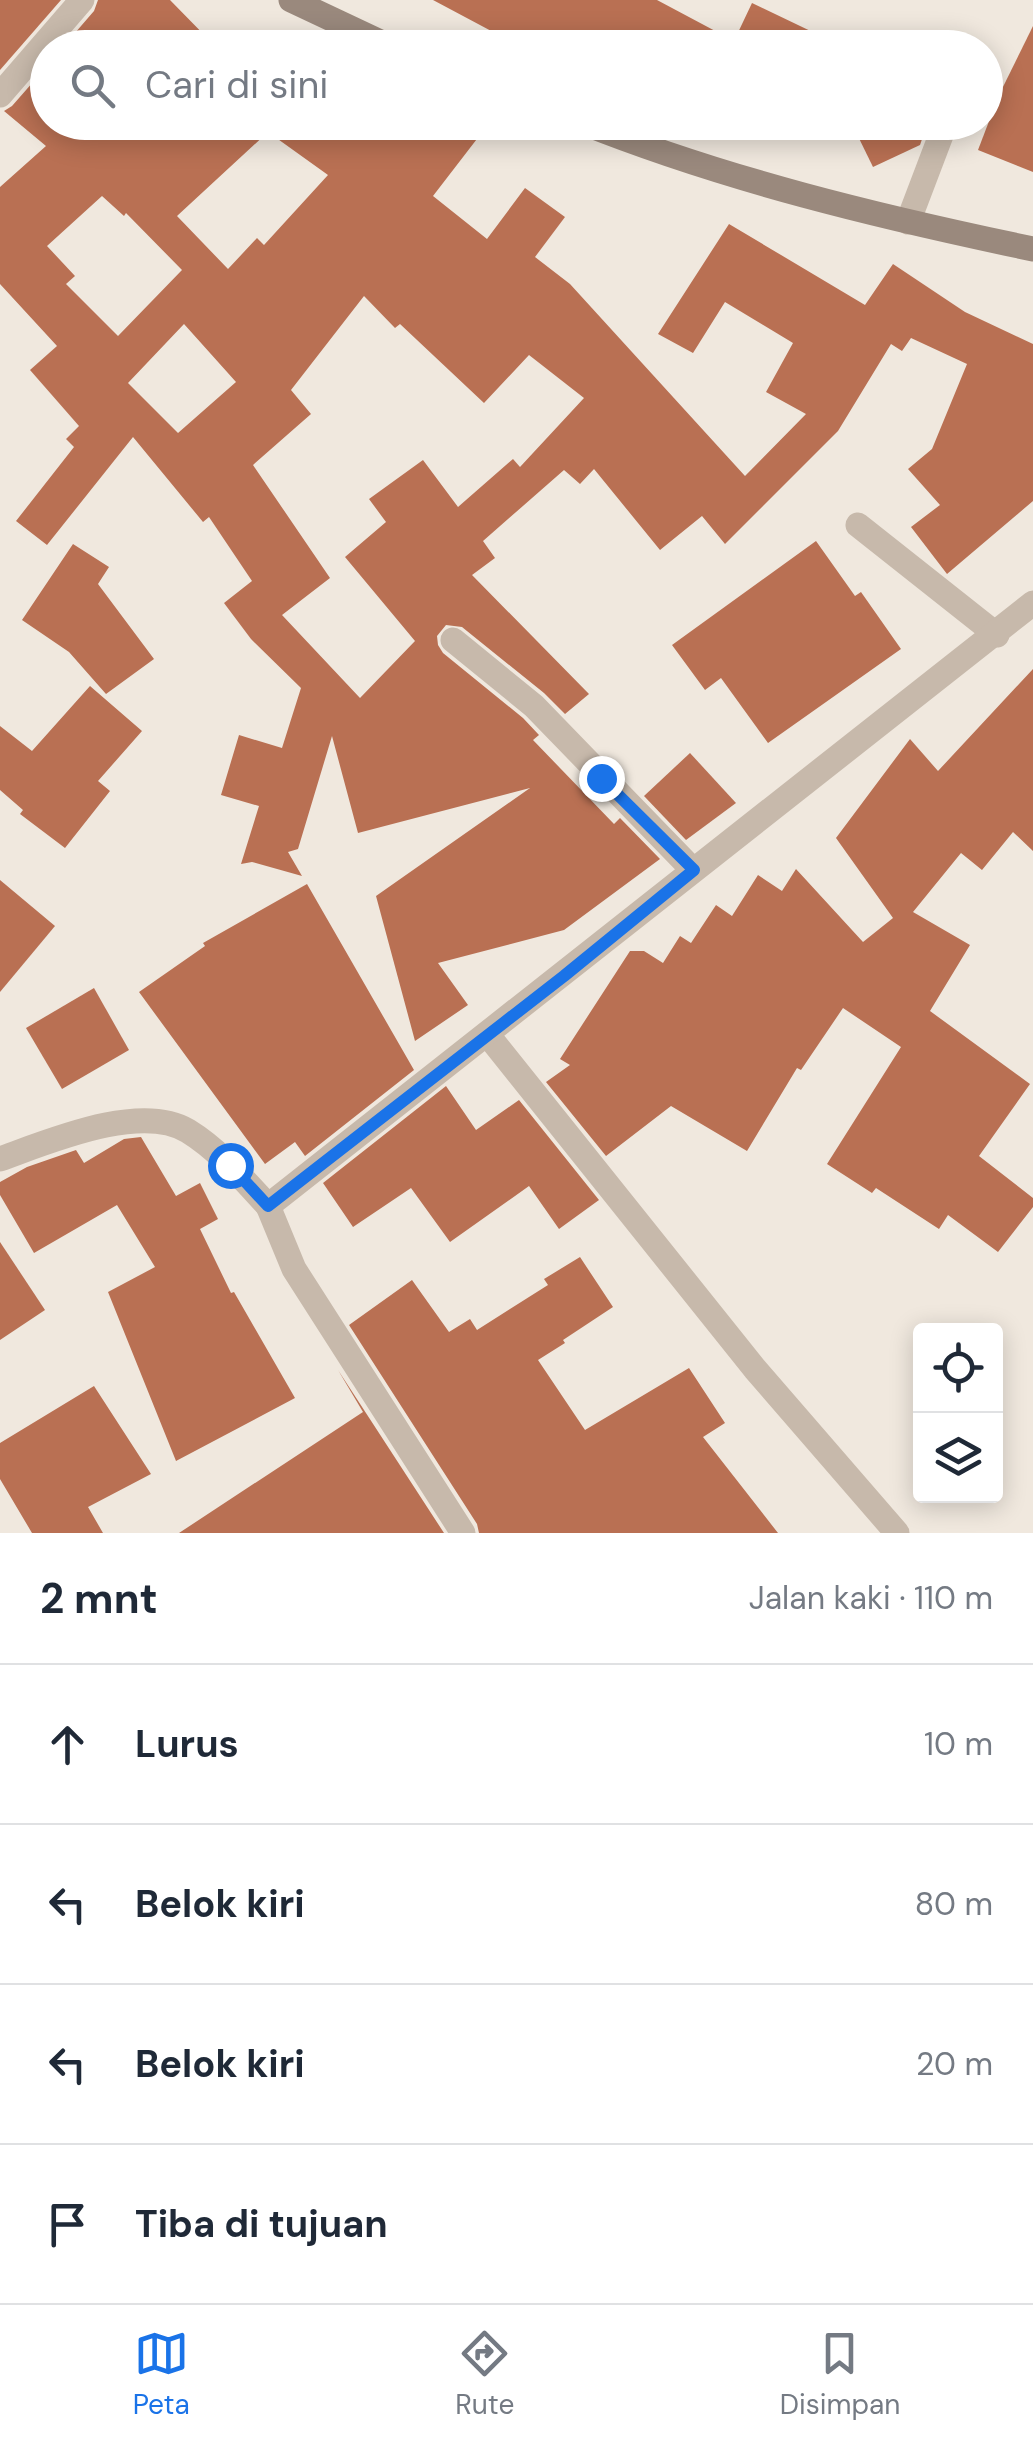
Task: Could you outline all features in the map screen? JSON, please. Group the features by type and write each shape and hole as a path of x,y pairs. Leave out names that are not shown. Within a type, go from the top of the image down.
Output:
{"street":[{"path":"56,30 82,0"},
{"path":"303,3 357,30"},
{"path":"0,94 30,60"},
{"path":"626,140 656,152 908,222 1033,249"},
{"path":"908,222 939,140"},
{"path":"858,525 997,635"},
{"path":"268,1206 1033,603"},
{"path":"453,640 534,706 694,870"},
{"path":"486,1034 755,1369 896,1533"},
{"path":"0,1160 102,1125 148,1122 186,1129 230,1165 268,1206 294,1269 464,1533"}],"building":[{"path":"0,0 61,0 35,30 30,30 30,36 0,70"},
{"path":"98,0 170,0 199,30 78,30"},
{"path":"433,0 657,0 713,30 542,30 489,30"},
{"path":"752,3 808,30 739,30"},
{"path":"1033,26 1033,172 978,150 982,140 1003,140 1003,87"},
{"path":"30,86 30,133 4,111 12,106"},
{"path":"39,140 259,140 177,216 228,269 257,238 264,245 328,175 279,140 476,140 433,196 487,239 525,188 565,217 535,257 570,284 745,476 806,414 766,392 793,343 725,302 693,353 658,334 729,224 865,305 893,264 965,312 1033,344 1033,501 947,574 911,527 940,505 908,469 932,449 967,364 911,338 902,351 891,344 838,431 725,544 702,516 660,550 594,469 580,484 564,470 483,541 495,558 472,575 589,694 565,714 462,627 446,625 437,636 438,645 523,718 539,735 533,740 614,824 620,818 660,859 564,930 438,963 468,1005 415,1041 376,896 530,788 358,833 332,736 298,849 288,852 302,876 252,862 241,864 259,806 221,795 239,735 282,748 301,688 251,639 224,603 252,581 209,517 203,522 133,437 47,545 16,521 74,447 66,439 79,426 30,370 57,346 0,284 0,187 46,146","holes":["102,196 124,216 126,213 182,270 118,336 66,284 75,276 47,246","364,296 395,328 400,324 484,403 529,355 584,398 520,467 513,459 458,507 423,460 369,499 386,522 345,557 415,641 360,698 282,615 330,578 253,465 311,414 291,390","184,324 236,382 178,433 128,383"]},
{"path":"860,140 922,140 920,145 873,167"},
{"path":"816,541 855,596 861,592 901,649 768,743 721,678 705,690 672,645"},
{"path":"73,544 109,567 98,584 154,659 106,694 69,652 22,620"},
{"path":"1033,669 1033,851 1013,832 982,870 961,853 913,912 970,945 930,1011 1030,1084 979,1156 1033,1198 1033,1207 998,1252 948,1215 939,1229 876,1188 872,1193 827,1164 901,1047 843,1008 801,1070 797,1068 747,1151 671,1106 606,1156 546,1082 570,1065 560,1059 630,951 644,951 663,963 680,936 691,943 716,905 732,916 758,875 782,891 796,869 863,942 893,918 836,838 910,739 938,771"},
{"path":"90,686 142,731 98,781 110,791 65,848 20,814 23,810 0,790 0,726 32,751"},
{"path":"690,753 736,803 686,840 644,796"},
{"path":"0,880 55,926 0,992"},
{"path":"307,884 414,1070 305,1156 295,1142 265,1164 139,992 205,946 203,943"},
{"path":"94,988 129,1050 62,1089 26,1028"},
{"path":"446,1086 476,1130 519,1100 599,1200 559,1229 529,1186 450,1242 411,1188 353,1227 323,1183"},
{"path":"141,1137 176,1196 200,1183 218,1219 200,1229 231,1293 234,1292 295,1398 176,1461 108,1292 155,1267 117,1205 34,1253 0,1195 0,1182 27,1167 76,1150 84,1163 124,1139"},
{"path":"0,1242 45,1310 0,1340"},
{"path":"580,1257 613,1307 538,1360 585,1430 689,1368 725,1423 703,1437 778,1533 479,1533 477,1524 349,1325 412,1280 449,1332 470,1319 477,1330 548,1285 544,1279"},
{"path":"338,1370 444,1533 179,1533 363,1412"},
{"path":"94,1386 151,1474 88,1507 103,1533 32,1533 0,1479 0,1443"}],"route":[{"path":"230,1165 268,1206 694,870 601,778"}]}
